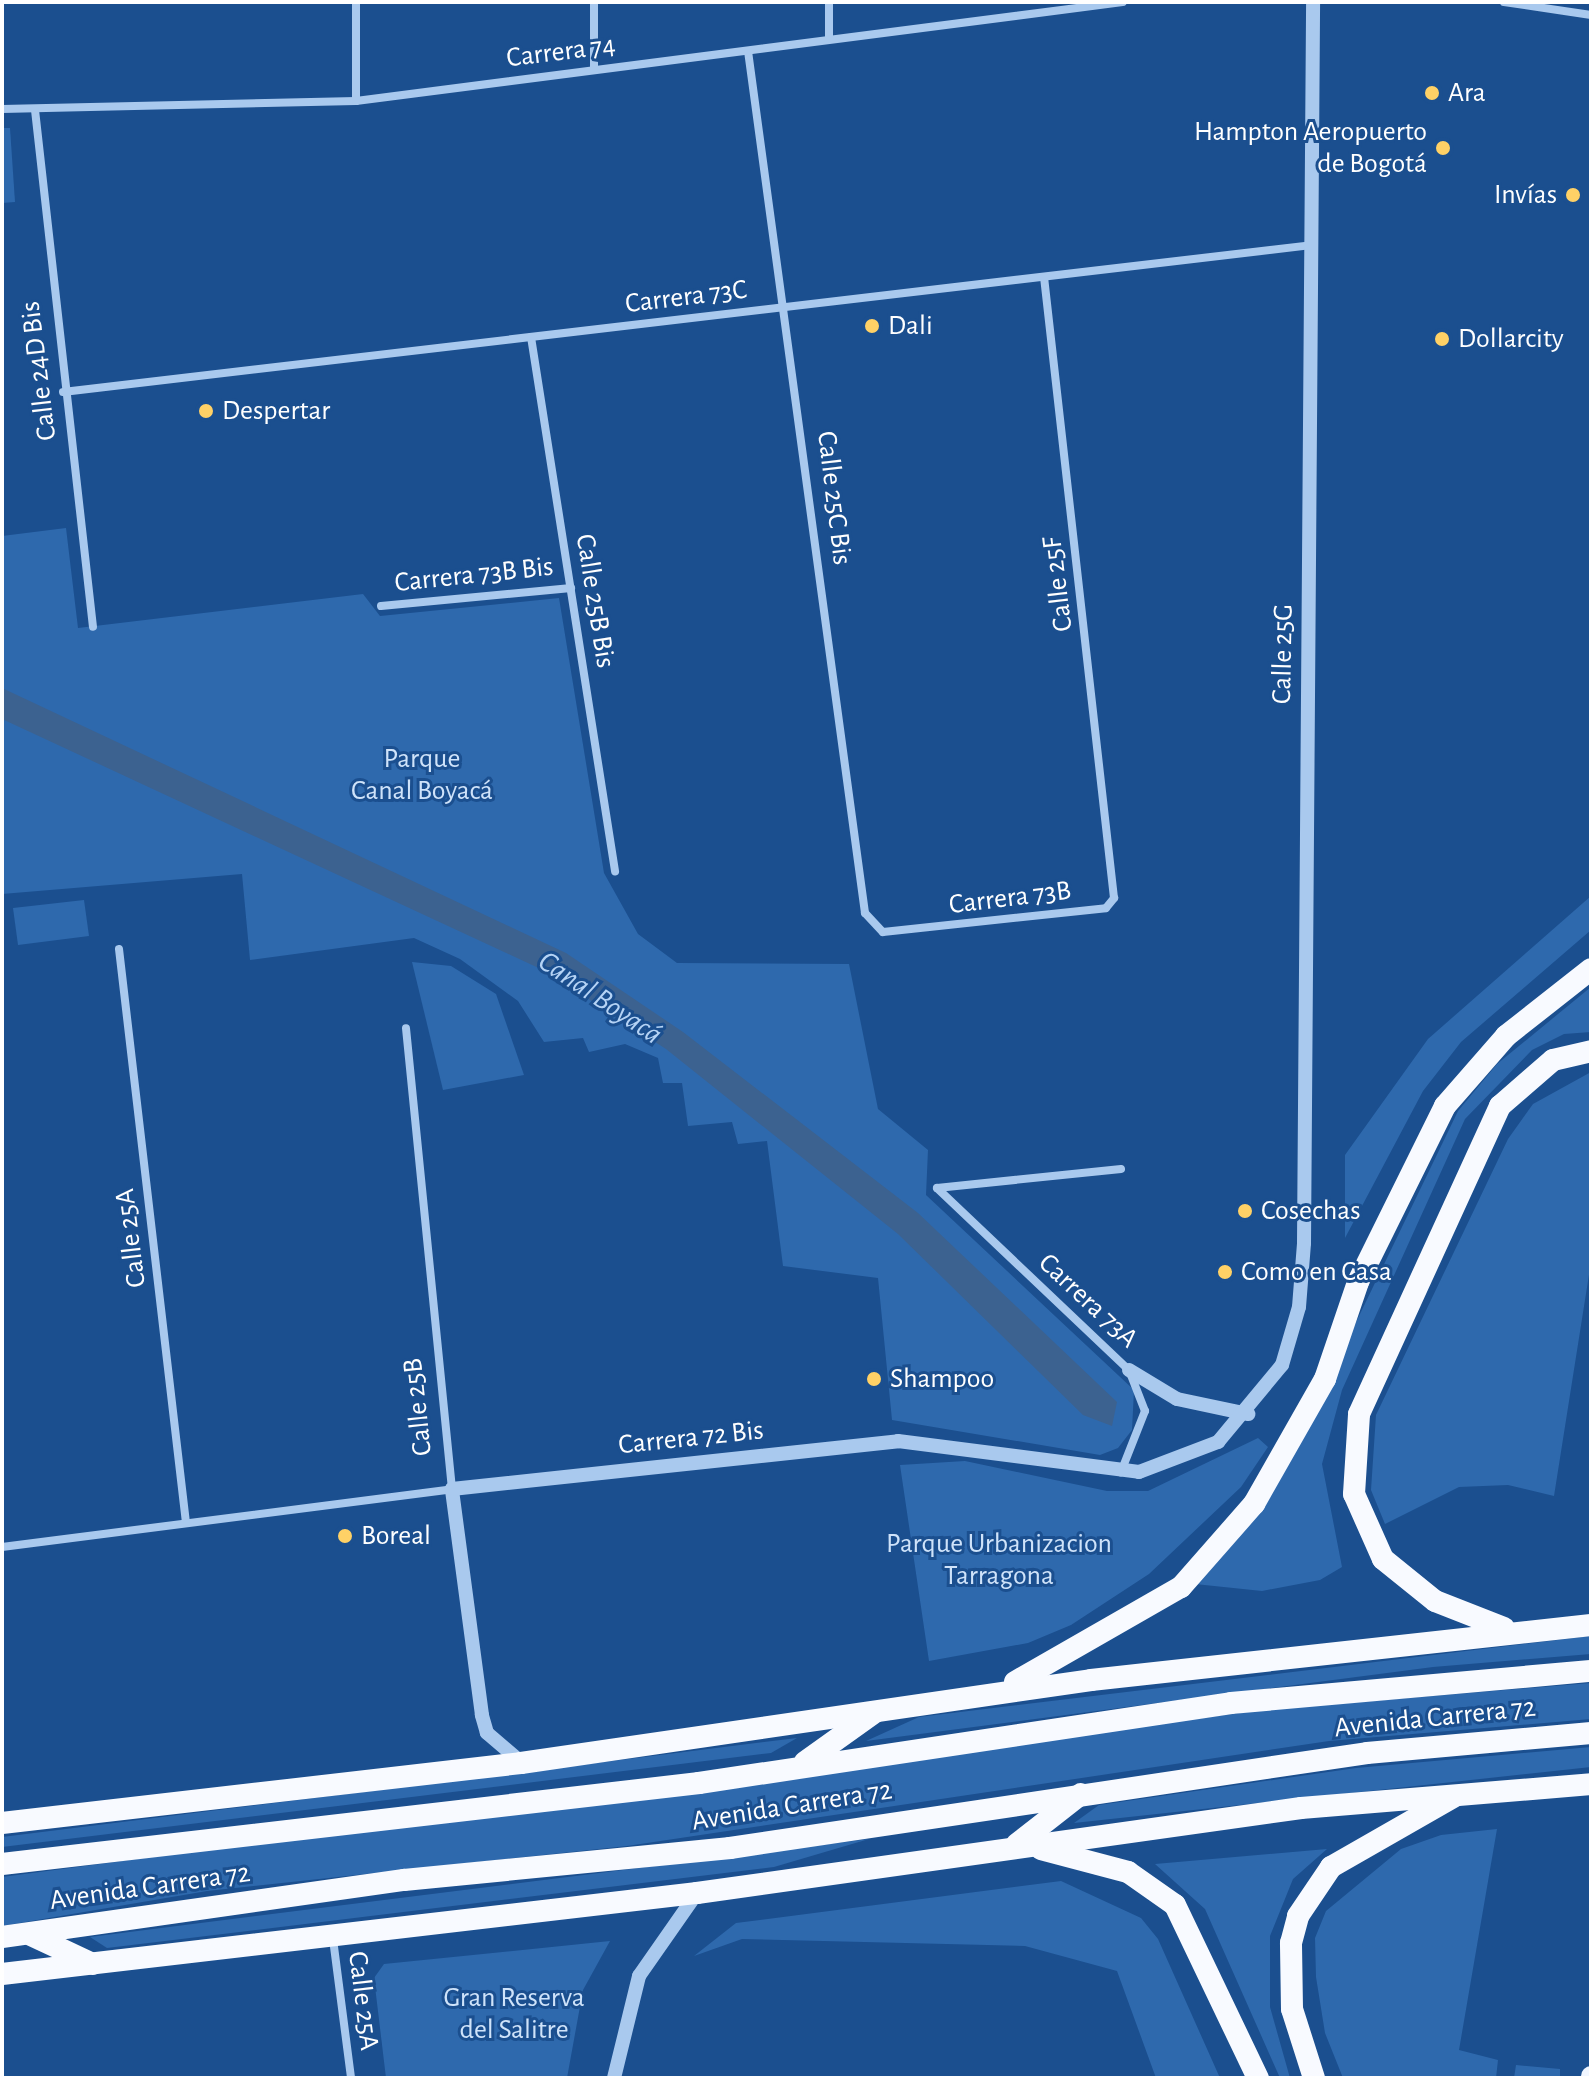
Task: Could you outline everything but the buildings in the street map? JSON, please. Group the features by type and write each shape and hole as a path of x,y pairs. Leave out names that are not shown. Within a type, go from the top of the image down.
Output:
{"highway":[{"path":"987,1694 1071,1655 1181,1587 1219,1547 1290,1448 1395,1199 1445,1106 1506,1036 1591,969"},
{"path":"1509,1630 1435,1601 1383,1559 1354,1494 1352,1457 1359,1414 1481,1138 1517,1086 1553,1060 1591,1051"},
{"path":"2,1823 521,1763 987,1694 1509,1630 1591,1625"},
{"name":"Avenida Carrera 72","path":"2,1864 799,1766 1231,1703 1591,1671"},
{"path":"799,1766 879,1709"},
{"name":"Avenida Carrera 72","path":"2,1937 404,1880 715,1850 1084,1792 1367,1753 1591,1733"},
{"path":"2,1974 332,1930 697,1893 1016,1845 1467,1791 1591,1784"},
{"path":"1314,2078 1292,2009 1291,1943 1298,1916 1331,1867 1371,1838 1467,1791"},
{"path":"1016,1845 1084,1792"},
{"path":"1016,1845 1101,1861 1152,1884 1175,1905 1258,2078"},
{"path":"29,1934 93,1964"}],"street":[{"path":"356,2 356,101"},
{"path":"594,2 594,70"},
{"path":"829,2 829,38"},
{"name":"Carrera 74","path":"2,109 356,101 748,51 1057,6 1123,2"},
{"name":"Calle 25G","path":"1299,1307 1313,245 1313,2"},
{"path":"1504,2 1591,15"},
{"name":"Calle 25C Bis","path":"748,51 787,307 865,913 871,926 895,934"},
{"name":"Calle 24D Bis","path":"35,110 63,392 93,627"},
{"name":"Carrera 73C","path":"63,392 1313,245"},
{"name":"Calle 25F","path":"1044,277 1115,886"},
{"name":"Calle 25B Bis","path":"531,337 615,871"},
{"name":"Carrera 73B Bis","path":"381,606 571,588"},
{"name":"Carrera 73B","path":"895,934 1106,908 1115,886"},
{"name":"Calle 25A","path":"119,949 186,1523"},
{"name":"Calle 25B","path":"406,1028 452,1489 482,1715 487,1733 521,1763"},
{"name":"Carrera 73A","path":"1121,1169 937,1188 1129,1370 1145,1411 1121,1472"},
{"name":"Carrera 72 Bis","path":"2,1547 452,1489 898,1441 963,1444 1121,1472 1182,1461 1248,1414 1282,1365 1299,1307"},
{"path":"1129,1370 1177,1399 1248,1414"},
{"path":"614,2078 639,1976 697,1893"},
{"name":"Calle 25A","path":"332,1930 351,2078"}],"green space":[{"path":"2,128 10,128 15,202 2,203"},
{"name":"Parque Canal Boyacá","path":"66,528 78,628 363,594 380,616 559,598 604,873 638,934 677,963 849,964 878,1109 928,1150 926,1195 1134,1390 1132,1430 1118,1448 1100,1455 892,1420 878,1278 783,1266 767,1141 738,1144 732,1122 688,1126 682,1083 663,1083 658,1058 625,1044 589,1052 583,1038 544,1042 518,1001 460,959 414,938 250,960 242,874 2,894 2,536"},
{"path":"1591,896 1591,930 1461,1042 1423,1091 1345,1238 1345,1155 1428,1039"},
{"path":"84,900 89,936 18,945 13,908"},
{"path":"412,962 451,966 496,994 524,1075 443,1090"},
{"path":"1591,987 1591,1032 1564,1034 1532,1050 1465,1119 1342,1390 1322,1464 1342,1567 1320,1580 1262,1591 1195,1584 1236,1541 1289,1461 1458,1111 1497,1064"},
{"path":"1591,1072 1591,1262 1554,1496 1508,1485 1459,1487 1385,1524 1371,1490 1376,1415 1508,1139 1533,1104"},
{"name":"Parque Urbanizacion Tarragona","path":"1258,1438 1268,1447 1241,1487 1149,1574 1071,1625 1028,1643 929,1661 900,1465 965,1461 1107,1491 1148,1491"},
{"path":"1591,1636 1591,1654 1433,1667 866,1741 919,1717"},
{"path":"1591,1683 1591,1719 1329,1741 627,1846 207,1891 2,1926 2,1877 1263,1710"},
{"path":"797,1738 771,1753 2,1847 2,1837"},
{"path":"1591,1747 1591,1767 1074,1823 1099,1805 1356,1768"},
{"path":"1497,1829 1459,2050 1498,2060 1496,2078 1343,2078 1325,2033 1316,1977 1315,1938 1326,1911 1401,1849 1441,1835"},
{"path":"869,1839 774,1867 107,1948 90,1937"},
{"path":"1327,1849 1293,1879 1270,1936 1270,2007 1290,2078 1280,2078 1205,1909 1155,1864"},
{"path":"1061,1881 1141,1918 1158,1939 1220,2078 1156,2078 1117,1971 1025,1946 742,1939 694,1956 736,1923"},
{"name":"Gran Reserva del Salitre","path":"610,1941 583,1990 567,2078 386,2078 374,1978 384,1964"},
{"path":"1516,2065 1560,2069 1560,2078 1514,2078"}],"water":[{"name":"Canal Boyacá","path":"2,688 566,953 683,1032 918,1213 1117,1402 1112,1426 1083,1415 898,1234 666,1049 545,971 2,719"}],"place":[{"name":"Ara","path":"1432,93"},
{"name":"Hampton Aeropuerto de Bogotá","path":"1443,148"},
{"name":"Invías","path":"1573,195"},
{"name":"Dali","path":"872,326"},
{"name":"Dollarcity","path":"1442,339"},
{"name":"Despertar","path":"206,411"},
{"name":"Cosechas","path":"1245,1211"},
{"name":"Como en Casa","path":"1225,1272"},
{"name":"Shampoo","path":"874,1379"},
{"name":"Boreal","path":"345,1536"}]}
